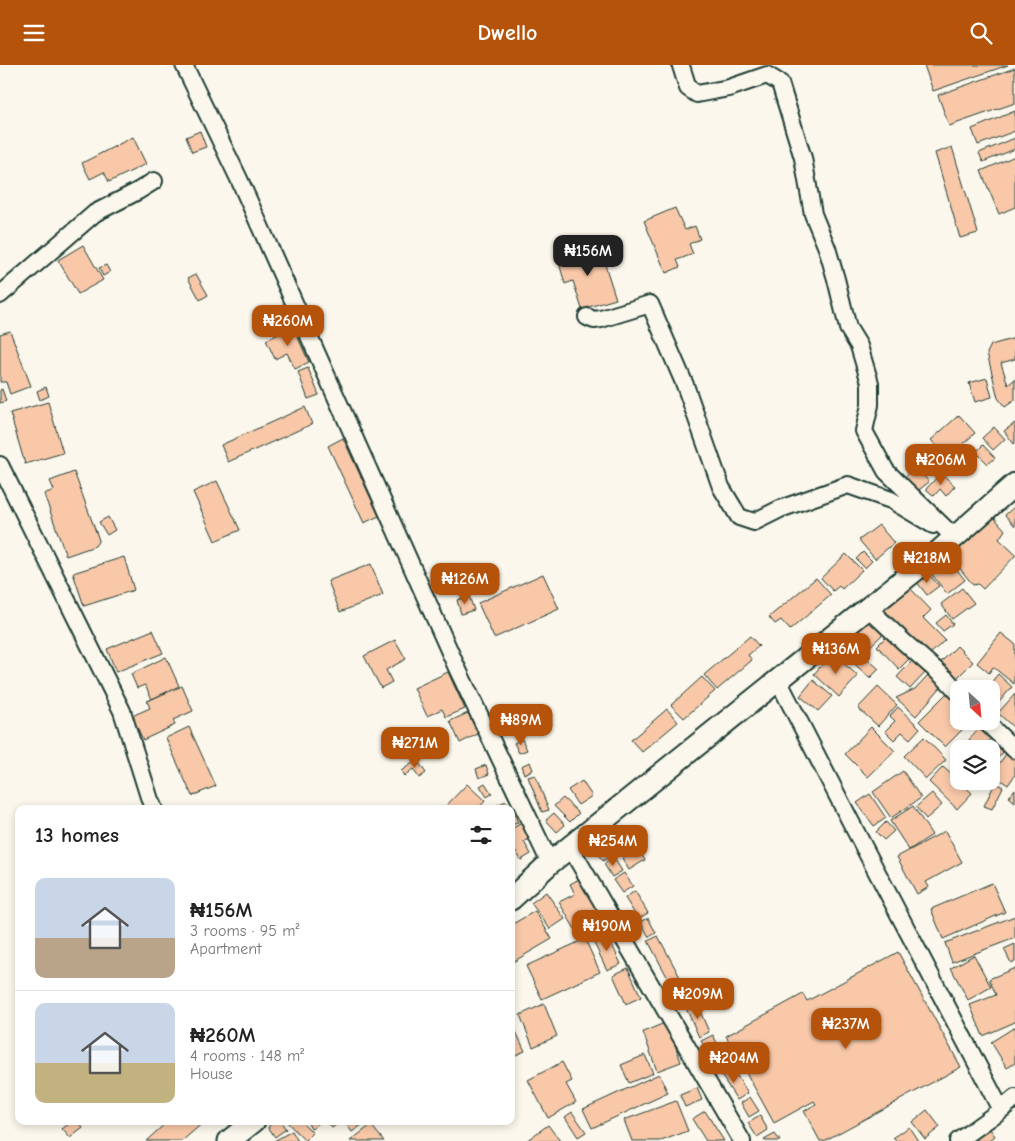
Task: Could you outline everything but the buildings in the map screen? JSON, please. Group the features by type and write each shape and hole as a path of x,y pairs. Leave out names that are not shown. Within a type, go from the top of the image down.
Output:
{"street":[{"path":"184,65 242,187 457,667 550,863"},
{"path":"681,66 688,88 697,94 729,88 767,75 780,83 803,158 813,214 827,248 848,328 859,346 870,383 870,405 864,431 886,471 955,537"},
{"path":"0,295 95,213 154,181"},
{"path":"587,317 594,320 601,319 650,303 685,385 721,487 739,517 754,522 780,509 848,485 891,500 955,537"},
{"path":"0,465 122,711 152,805"},
{"path":"515,895 550,863 938,553 1015,484"},
{"path":"868,608 950,683"},
{"path":"778,680 1001,1110"},
{"path":"994,730 1015,750"},
{"path":"570,847 742,1141"},
{"path":"958,1141 1015,1098"}]}
